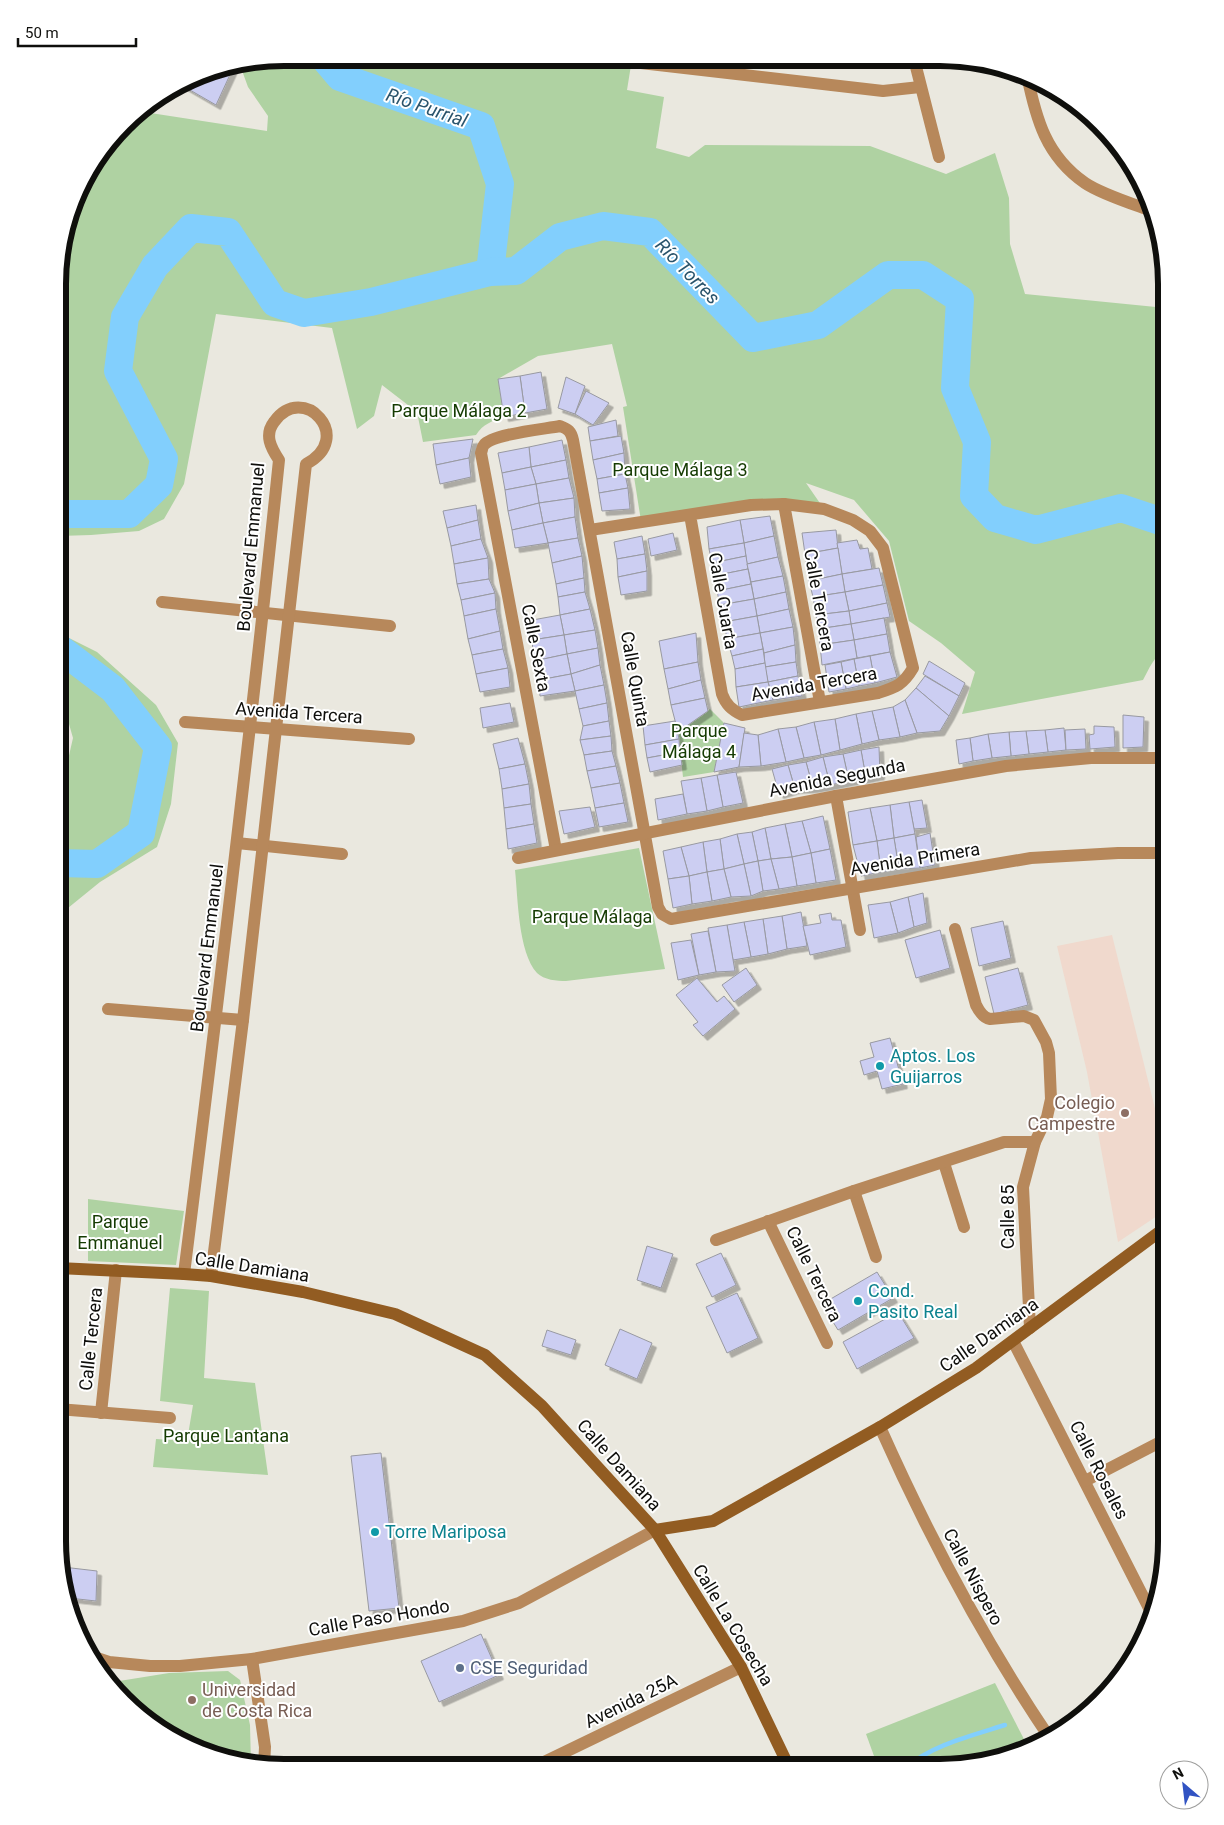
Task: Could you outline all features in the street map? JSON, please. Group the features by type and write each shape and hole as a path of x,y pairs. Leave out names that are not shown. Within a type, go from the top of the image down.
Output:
{"street":[{"path":"667,66 883,91 920,87"},
{"path":"916,66 939,157"},
{"path":"1029,86 1034,108 1046,140 1063,165 1086,184 1144,208"},
{"name":"Boulevard Emmanuel","path":"184,1274 251,728 279,460 270,447 269,436 272,425 284,411 295,407 307,408 318,415 327,434 324,451 317,458 306,464 243,1020 210,1276"},
{"name":"Calle Sexta","path":"556,850 481,453 483,446 488,441 502,436 560,426 572,433 573,440"},
{"name":"Calle Quinta","path":"573,440 658,906 662,914 671,919"},
{"path":"590,530 751,505 784,504"},
{"name":"Avenida Tercera","path":"722,694 725,702 734,711 742,714 878,693 898,686 912,668 883,548 870,531 853,520 824,509 784,504"},
{"name":"Calle Tercera","path":"784,504 820,702"},
{"name":"Calle Cuarta","path":"690,515 722,694"},
{"path":"162,602 390,626"},
{"name":"Avenida Tercera","path":"186,722 409,739"},
{"name":"Avenida Segunda","path":"518,858 836,796 1006,766 1091,758 1158,758"},
{"path":"836,796 860,930"},
{"path":"237,843 342,854"},
{"name":"Avenida Primera","path":"671,919 1031,858 1118,853 1158,853"},
{"name":"Calle 85","path":"955,929 976,1005 986,1018 999,1019 1024,1016 1034,1020 1046,1042 1049,1053 1051,1099 1047,1117 1035,1142 1023,1187 1030,1328"},
{"path":"108,1009 243,1020"},
{"path":"716,1240 854,1191 1004,1142 1035,1142"},
{"path":"944,1163 964,1227"},
{"path":"854,1191 876,1256"},
{"name":"Calle Tercera","path":"768,1221 827,1343"},
{"name":"Calle Damiana","path":"66,1268 210,1276 303,1292 395,1314 485,1355 542,1406 655,1530 713,1521 880,1427 976,1368 1158,1233"},
{"name":"Calle Tercera","path":"101,1413 116,1270"},
{"name":"Calle Rosales","path":"1014,1341 1148,1605"},
{"path":"66,1411 170,1418"},
{"name":"Calle Níspero","path":"880,1427 911,1498 946,1566 990,1644 1046,1732"},
{"path":"1085,1481 1158,1443"},
{"name":"Calle Paso Hondo","path":"101,1659 109,1662 150,1666 180,1666 252,1660 463,1621 519,1603 655,1530"},
{"name":"Calle La Cosecha","path":"655,1530 741,1667 785,1759"},
{"path":"252,1660 265,1747 264,1758"},
{"name":"Avenida 25A","path":"550,1759 741,1667"}],"shaded area":[{"name":"Colegio Campestre","path":"1112,935 1158,1121 1158,1215 1118,1242 1087,1072 1057,946"}],"green space":[{"path":"285,66 631,66 627,90 664,97 656,148 689,157 705,145 870,146 946,174 995,153 1009,198 1010,244 1025,294 1158,307 1158,656 1143,680 962,714 975,672 941,643 909,621 889,541 854,500 806,483 824,509 784,504 641,521 623,407 627,406 612,344 538,356 498,379 504,417 485,426 476,435 423,442 417,412 382,385 374,416 357,429 332,328 216,314 184,484 164,519 139,531 66,536 66,285 70,242 83,201 95,175 111,152 130,130 150,113 267,131 268,116 248,87 242,70"},
{"path":"66,636 97,652 156,705 178,743 171,804 157,847 100,882 68,908 66,914 66,768 73,738 66,714"},
{"name":"Parque Málaga 4","path":"710,709 724,723 714,772 683,777 678,732"},
{"name":"Parque Málaga","path":"639,848 665,969 566,981 551,980 537,973 531,964 522,939 515,870"},
{"name":"Parque Emmanuel","path":"88,1199 184,1211 176,1265 88,1261"},
{"name":"Parque Lantana","path":"170,1288 209,1291 204,1378 255,1383 268,1475 153,1467 156,1439 187,1441 193,1405 160,1401"},
{"name":"Universidad de Costa Rica","path":"228,1671 240,1680 250,1725 251,1756 214,1747 175,1730 141,1705 118,1681 169,1673"},
{"path":"995,1683 1025,1741 982,1755 968,1757 875,1759 866,1734"}],"building":[{"path":"231,73 216,105 188,89"},
{"path":"541,372 547,409 525,413 520,376"},
{"path":"520,376 525,413 504,417 498,379"},
{"path":"566,377 585,386 575,414 558,408"},
{"path":"586,391 609,403 593,425 575,414"},
{"path":"616,420 618,436 590,441 588,427"},
{"path":"621,436 624,453 593,460 590,441"},
{"path":"473,439 469,458 436,465 433,444"},
{"path":"562,440 566,460 531,467 529,447"},
{"path":"529,447 531,467 502,473 498,453"},
{"path":"624,453 625,474 597,479 593,460"},
{"path":"469,458 471,477 440,484 436,465"},
{"path":"566,460 569,478 536,484 531,467"},
{"path":"531,467 536,484 505,490 502,473"},
{"path":"625,474 628,488 599,493 597,479"},
{"path":"569,478 574,498 539,503 536,484"},
{"path":"536,484 539,503 508,511 505,490"},
{"path":"628,488 630,509 602,511 599,493"},
{"path":"574,498 575,517 543,523 539,503"},
{"path":"539,503 543,523 512,530 508,511"},
{"path":"476,505 478,520 447,528 443,511"},
{"path":"770,516 774,536 744,543 740,520"},
{"path":"575,517 578,538 548,543 543,523"},
{"path":"478,520 481,539 451,546 447,528"},
{"path":"740,520 744,543 709,549 707,527"},
{"path":"543,523 548,543 515,548 512,530"},
{"path":"836,530 838,548 805,554 802,533"},
{"path":"673,533 677,550 651,556 648,539"},
{"path":"642,536 645,554 617,559 614,542"},
{"path":"774,536 778,557 747,564 744,543"},
{"path":"578,538 582,556 552,563 548,543"},
{"path":"481,539 488,558 454,564 451,546"},
{"path":"857,540 860,549 868,548 872,569 842,574 837,543"},
{"path":"744,543 746,556 712,563 709,549"},
{"path":"838,548 842,574 809,581 805,554"},
{"path":"645,554 647,571 618,577 617,559"},
{"path":"582,556 584,578 556,584 552,563"},
{"path":"746,556 748,569 713,576 712,563"},
{"path":"778,557 783,576 751,582 747,564"},
{"path":"488,558 489,579 457,584 454,564"},
{"path":"879,568 883,585 845,592 842,574"},
{"path":"748,569 751,584 717,591 713,576"},
{"path":"647,571 647,591 621,595 618,577"},
{"path":"842,574 845,592 813,597 809,581"},
{"path":"783,576 786,592 754,599 751,582"},
{"path":"584,578 585,592 558,597 556,584"},
{"path":"489,579 495,593 461,600 457,584"},
{"path":"751,584 754,599 720,605 717,591"},
{"path":"883,585 887,603 849,611 845,592"},
{"path":"585,592 590,609 560,615 558,597"},
{"path":"786,592 789,609 757,616 754,599"},
{"path":"845,592 849,611 816,615 813,597"},
{"path":"495,593 496,609 464,616 461,600"},
{"path":"754,599 757,616 724,622 720,605"},
{"path":"887,603 890,617 851,624 849,611"},
{"path":"496,609 500,631 468,639 464,616"},
{"path":"590,609 595,630 564,635 560,615"},
{"path":"789,609 793,627 760,633 757,616"},
{"path":"849,611 851,624 818,629 816,615"},
{"path":"560,615 564,635 532,640 527,621"},
{"path":"757,616 760,633 727,639 724,622"},
{"path":"884,618 887,634 854,640 851,624"},
{"path":"851,624 854,640 820,645 818,629"},
{"path":"793,627 795,645 764,653 760,633"},
{"path":"595,630 598,648 567,654 564,635"},
{"path":"500,631 503,649 472,655 468,639"},
{"path":"696,633 698,662 664,669 659,641"},
{"path":"760,633 763,649 732,656 727,639"},
{"path":"887,634 890,652 857,658 854,640"},
{"path":"564,635 567,654 534,661 532,640"},
{"path":"854,640 857,658 822,665 820,645"},
{"path":"795,645 796,662 765,667 764,653"},
{"path":"598,648 600,665 571,674 567,654"},
{"path":"503,649 508,668 476,674 472,655"},
{"path":"763,649 765,663 735,669 732,656"},
{"path":"890,652 897,677 875,683 870,656"},
{"path":"567,654 571,674 539,680 534,661"},
{"path":"870,656 875,683 859,686 854,659"},
{"path":"854,659 859,686 846,689 841,662"},
{"path":"929,661 965,683 959,696 923,674"},
{"path":"698,662 701,680 668,689 664,669"},
{"path":"796,662 798,676 768,682 765,667"},
{"path":"841,662 846,689 829,692 825,665"},
{"path":"765,663 768,682 736,687 735,669"},
{"path":"600,665 604,685 575,691 571,674"},
{"path":"508,668 510,687 480,692 476,674"},
{"path":"571,674 575,691 540,696 539,680"},
{"path":"798,676 802,696 773,700 768,682"},
{"path":"925,676 959,696 949,716 916,688"},
{"path":"701,680 705,698 671,705 668,689"},
{"path":"768,682 773,700 739,707 736,687"},
{"path":"604,685 607,703 579,709 575,691"},
{"path":"916,688 949,716 940,731 917,733 905,700"},
{"path":"705,698 708,711 678,732 671,705"},
{"path":"905,700 917,733 900,737 893,707"},
{"path":"510,703 514,722 483,728 480,708"},
{"path":"607,703 609,721 583,726 579,709"},
{"path":"893,707 900,737 879,740 872,711"},
{"path":"872,711 879,740 862,744 856,714"},
{"path":"856,714 862,744 840,750 835,719"},
{"path":"1123,715 1144,717 1143,747 1123,748"},
{"path":"835,719 840,750 821,755 814,722"},
{"path":"609,721 611,736 580,740 583,726"},
{"path":"675,721 679,739 645,745 643,726"},
{"path":"814,722 821,755 804,758 796,727"},
{"path":"724,723 745,728 739,767 714,772"},
{"path":"1094,726 1114,727 1115,747 1090,749 1089,735 1094,734"},
{"path":"796,727 804,758 786,762 778,729"},
{"path":"1064,728 1066,750 1048,752 1045,730"},
{"path":"778,729 786,762 761,766 758,735"},
{"path":"1085,729 1086,749 1066,750 1065,730"},
{"path":"1045,730 1048,752 1029,754 1026,731"},
{"path":"1026,731 1029,754 1011,756 1009,732"},
{"path":"1009,732 1011,756 992,758 988,734"},
{"path":"744,733 758,735 761,766 739,767"},
{"path":"988,734 992,758 973,761 970,738"},
{"path":"611,736 612,751 584,755 580,740"},
{"path":"518,738 525,764 499,769 493,744"},
{"path":"970,738 973,761 959,764 956,740"},
{"path":"679,739 680,752 647,758 645,745"},
{"path":"879,747 880,775 866,778 861,750"},
{"path":"861,750 866,778 849,781 843,754"},
{"path":"612,751 616,766 587,771 584,755"},
{"path":"680,752 682,765 650,772 647,758"},
{"path":"843,754 849,781 830,785 823,757"},
{"path":"823,757 830,785 813,788 806,762"},
{"path":"806,762 813,788 795,789 788,765"},
{"path":"525,764 529,784 502,789 499,769"},
{"path":"788,765 795,789 779,794 772,769"},
{"path":"616,766 620,783 591,788 587,771"},
{"path":"736,772 743,803 723,807 717,775"},
{"path":"717,775 723,807 707,811 701,778"},
{"path":"701,778 707,811 687,814 681,781"},
{"path":"620,783 624,803 595,808 591,788"},
{"path":"529,784 531,804 504,808 502,789"},
{"path":"683,794 687,814 658,820 655,799"},
{"path":"922,800 927,828 914,829 909,802"},
{"path":"909,802 915,834 894,838 890,805"},
{"path":"624,803 628,822 599,827 595,808"},
{"path":"531,804 534,824 506,829 504,808"},
{"path":"890,805 894,838 877,841 870,808"},
{"path":"590,807 595,827 564,834 559,811"},
{"path":"870,808 877,841 853,845 848,812"},
{"path":"823,816 830,849 811,853 802,821"},
{"path":"802,821 811,853 792,857 785,824"},
{"path":"534,824 537,843 508,849 506,829"},
{"path":"785,824 792,857 771,859 765,828"},
{"path":"765,828 771,859 758,861 752,832"},
{"path":"752,832 758,861 744,864 737,834"},
{"path":"930,833 935,865 920,868 916,837"},
{"path":"737,834 744,864 724,869 720,839"},
{"path":"915,834 920,868 899,869 894,838"},
{"path":"894,838 899,869 881,872 877,841"},
{"path":"720,839 724,869 707,872 703,842"},
{"path":"877,841 881,872 861,876 853,845"},
{"path":"703,842 707,872 689,876 681,847"},
{"path":"681,847 689,876 668,879 663,851"},
{"path":"830,849 836,880 816,883 811,853"},
{"path":"811,853 816,883 797,886 792,857"},
{"path":"792,857 797,886 779,889 771,859"},
{"path":"771,859 779,889 763,891 758,861"},
{"path":"758,861 763,891 751,896 744,864"},
{"path":"744,864 751,896 731,897 724,869"},
{"path":"724,869 731,897 712,901 707,872"},
{"path":"707,872 712,901 692,904 689,876"},
{"path":"689,876 692,904 673,908 668,879"},
{"path":"923,893 927,923 914,927 908,897"},
{"path":"908,897 914,927 898,933 890,902"},
{"path":"890,902 898,933 874,938 868,905"},
{"path":"801,912 807,946 787,949 782,916"},
{"path":"831,913 832,920 841,920 846,947 810,955 803,926 821,923 819,915"},
{"path":"782,916 787,949 768,954 763,919"},
{"path":"763,919 768,954 751,957 744,922"},
{"path":"1003,921 1011,958 979,966 971,928"},
{"path":"744,922 751,957 733,960 727,925"},
{"path":"727,925 735,971 716,972 708,928"},
{"path":"940,930 950,968 916,978 905,940"},
{"path":"708,931 716,972 699,975 691,934"},
{"path":"691,940 699,975 678,980 671,943"},
{"path":"746,968 757,985 734,1002 722,985"},
{"path":"1018,968 1028,1005 994,1014 985,977"},
{"path":"697,978 717,1002 724,996 735,1009 703,1036 693,1025 698,1022 676,995"},
{"name":"Aptos. Los Guijarros","path":"890,1038 903,1084 882,1089 877,1071 864,1075 860,1061 874,1057 870,1043"},
{"path":"647,1246 673,1254 661,1288 637,1280"},
{"path":"721,1253 736,1285 712,1297 696,1264"},
{"name":"Cond. Pasito Real","path":"877,1272 893,1298 838,1330 822,1304"},
{"path":"737,1293 758,1338 727,1353 706,1307"},
{"name":"Cond. Pasito Real","path":"898,1312 914,1338 857,1369 843,1342"},
{"path":"620,1329 652,1343 637,1379 605,1365"},
{"path":"547,1330 576,1340 571,1355 542,1346"},
{"name":"Torre Mariposa","path":"381,1453 399,1608 369,1611 351,1456"},
{"path":"68,1568 97,1571 96,1601 74,1599"},
{"name":"CSE Seguridad","path":"481,1634 499,1675 439,1702 421,1661"}],"waterway":[{"name":"Río Purrial","path":"331,66 340,77 481,126 500,184 490,272"},
{"name":"Río Torres","path":"66,514 129,514 159,485 164,459 118,371 125,317 155,266 191,228 228,232 275,303 304,313 371,302 490,272 516,271 560,237 603,226 650,232 753,338 818,325 888,275 923,275 960,299 955,388 977,442 974,496 995,518 1036,530 1121,508 1158,520"},
{"name":"Río Torres","path":"66,653 113,689 158,747 141,833 97,864 66,863"},
{"path":"919,1759 940,1747 1005,1725"}],"place":[{"name":"Aptos. Los Guijarros","path":"880,1066"},
{"name":"Colegio Campestre","path":"1125,1113"},
{"name":"Cond. Pasito Real","path":"858,1301"},
{"name":"Torre Mariposa","path":"375,1532"},
{"name":"CSE Seguridad","path":"460,1668"},
{"name":"Universidad de Costa Rica","path":"192,1700"}],"park label":[{"name":"Parque Málaga 2","path":"459,411"},
{"name":"Parque Málaga 3","path":"680,470"}]}
